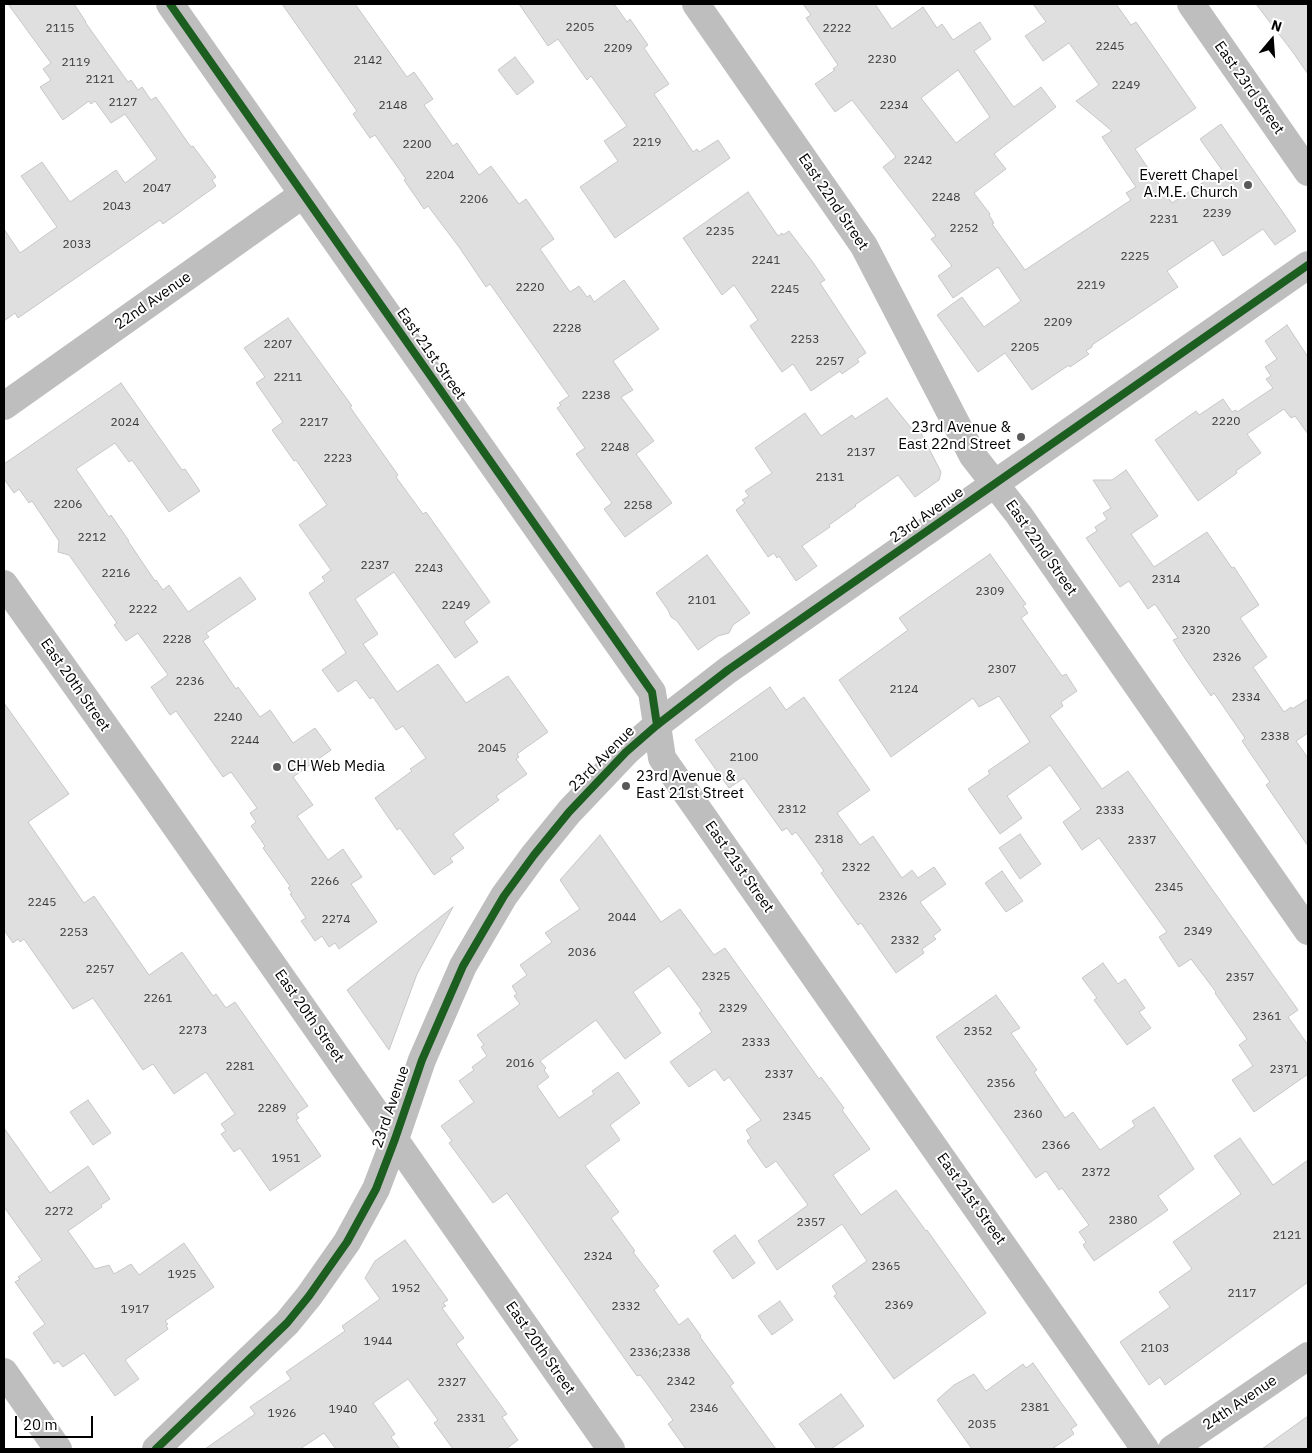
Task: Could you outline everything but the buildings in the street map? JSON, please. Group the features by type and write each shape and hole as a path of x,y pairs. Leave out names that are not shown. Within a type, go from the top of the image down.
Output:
{"street":[{"name":"East 21st Street","path":"170,4 652,692 662,758 1146,1449"},
{"name":"East 22nd Street","path":"696,4 864,246 973,456 1019,515 1308,930"},
{"name":"East 23rd Street","path":"1190,4 1308,172"},
{"name":"22nd Avenue","path":"4,406 302,195"},
{"name":"23rd Avenue","path":"156,1449 287,1323 309,1296 351,1234 376,1189 422,1060 463,966 504,896 534,855 569,812 626,752 657,725 728,670 1308,265"},
{"name":"East 20th Street","path":"4,584 157,799 611,1449"},
{"name":"24th Avenue","path":"1172,1449 1308,1356"},
{"path":"4,1372 58,1449"}],"cycle path":[{"path":"170,4 652,692 657,725"},
{"path":"156,1449 287,1323 309,1296 347,1242 376,1189 422,1060 463,966 504,896 534,855 569,812 626,752 657,725 728,670 1308,265"}],"place":[{"name":"Everett Chapel A.M.E. Church","path":"1248,185"},
{"name":"23rd Avenue & East 22nd Street","path":"1021,437"},
{"name":"CH Web Media","path":"277,767"},
{"name":"23rd Avenue & East 21st Street","path":"626,786"}]}
